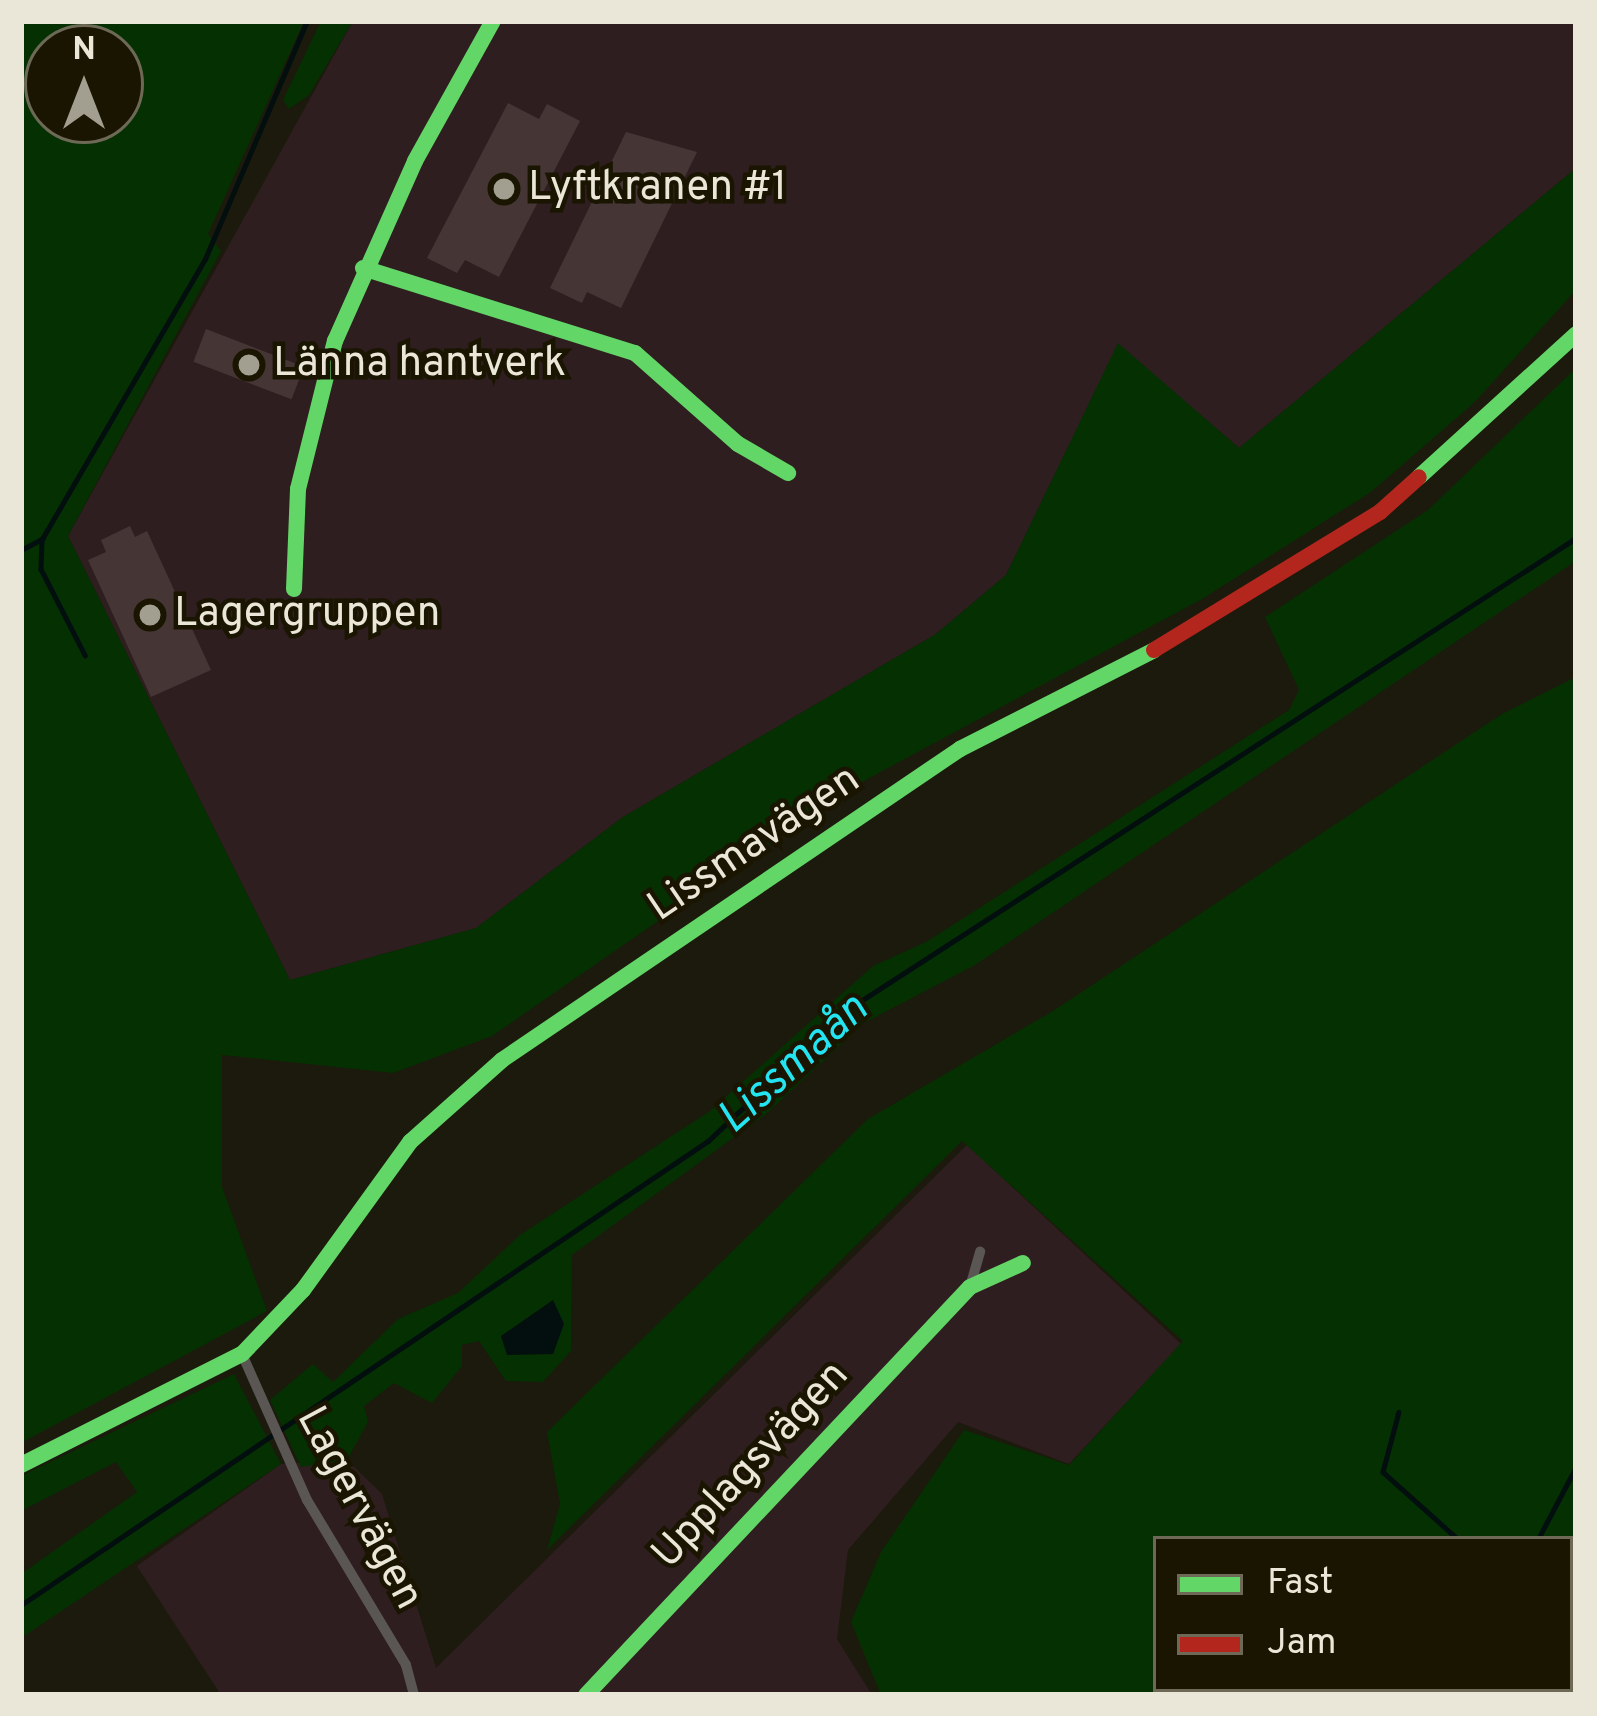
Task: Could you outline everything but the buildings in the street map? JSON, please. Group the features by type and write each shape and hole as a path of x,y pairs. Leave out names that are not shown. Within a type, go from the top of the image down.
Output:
{"street":[{"path":"294,589 290,559 311,417 363,268 493,21"},
{"path":"363,268 635,353 738,444 788,473"},
{"name":"Lissmavägen","path":"21,1465 242,1354 303,1290 410,1142 502,1060 960,749 1208,622 1380,512 1576,334"},
{"path":"970,1287 980,1251"},
{"path":"970,1287 1023,1263"},
{"name":"Upplagsvägen","path":"586,1695 970,1287"},
{"name":"Lagervägen","path":"242,1354 281,1441 414,1695"}],"shaded area":[{"path":"353,21 1576,21 1576,168 1239,448 1118,344 1006,575 936,634 623,817 476,928 290,980 68,536"},
{"path":"967,1145 1181,1344 1069,1464 958,1422 848,1550 837,1639 872,1695 221,1695 137,1566 281,1464 347,1460 382,1494 436,1668"},
{"path":"553,1300 564,1324 553,1354 507,1355 501,1336"}],"green space":[{"path":"21,21 304,21 208,234 221,251 68,536 290,980 476,928 623,817 936,634 1006,575 1118,343 1239,448 1576,168 1576,290 1474,403 1371,492 1202,599 849,789 492,1036 393,1073 222,1055 222,1187 267,1311 21,1443"},
{"path":"321,21 353,21 309,95 289,109 283,100"},
{"path":"1576,368 1576,561 975,965 864,1023 766,1114 572,1255 571,1351 543,1382 506,1381 479,1341 462,1345 462,1366 432,1403 394,1383 364,1406 368,1422 347,1460 301,1467 270,1400 313,1364 333,1382 398,1319 458,1293 520,1235 710,1111 873,966 926,942 1289,710 1299,690 1265,617 1428,510"},
{"path":"1576,677 1576,1695 881,1695 851,1622 881,1552 964,1430 1069,1465 1183,1341 962,1141 547,1550 560,1504 547,1432 868,1119 1053,1011 1502,714"},
{"path":"234,1374 281,1464 21,1638 21,1574 137,1492 116,1462 21,1511 21,1476"}],"waterway":[{"path":"42,539 205,259 307,21"},
{"name":"Lissmaån","path":"21,1605 708,1141 847,1010 1576,538"},
{"path":"21,550 42,539 41,569 85,655"},
{"path":"1399,1412 1383,1472 1455,1536"},
{"path":"1540,1536 1576,1467"},
{"path":"1573,1624 1576,1619"}],"traffic: fast":[{"path":"294,589 298,489 335,341 415,161 493,21"},
{"path":"363,268 635,353 738,444 788,473"},
{"path":"1419,477 1576,334"},
{"path":"21,1465 242,1354 303,1290 410,1142 502,1060 960,749 1154,650"},
{"path":"586,1695 970,1287 1023,1263"}],"traffic: jam":[{"path":"1154,650 1380,512 1419,477"}],"place":[{"name":"Lyftkranen #1","path":"504,189"},
{"name":"Länna hantverk","path":"249,365"},
{"name":"Lagergruppen","path":"150,615"}]}
